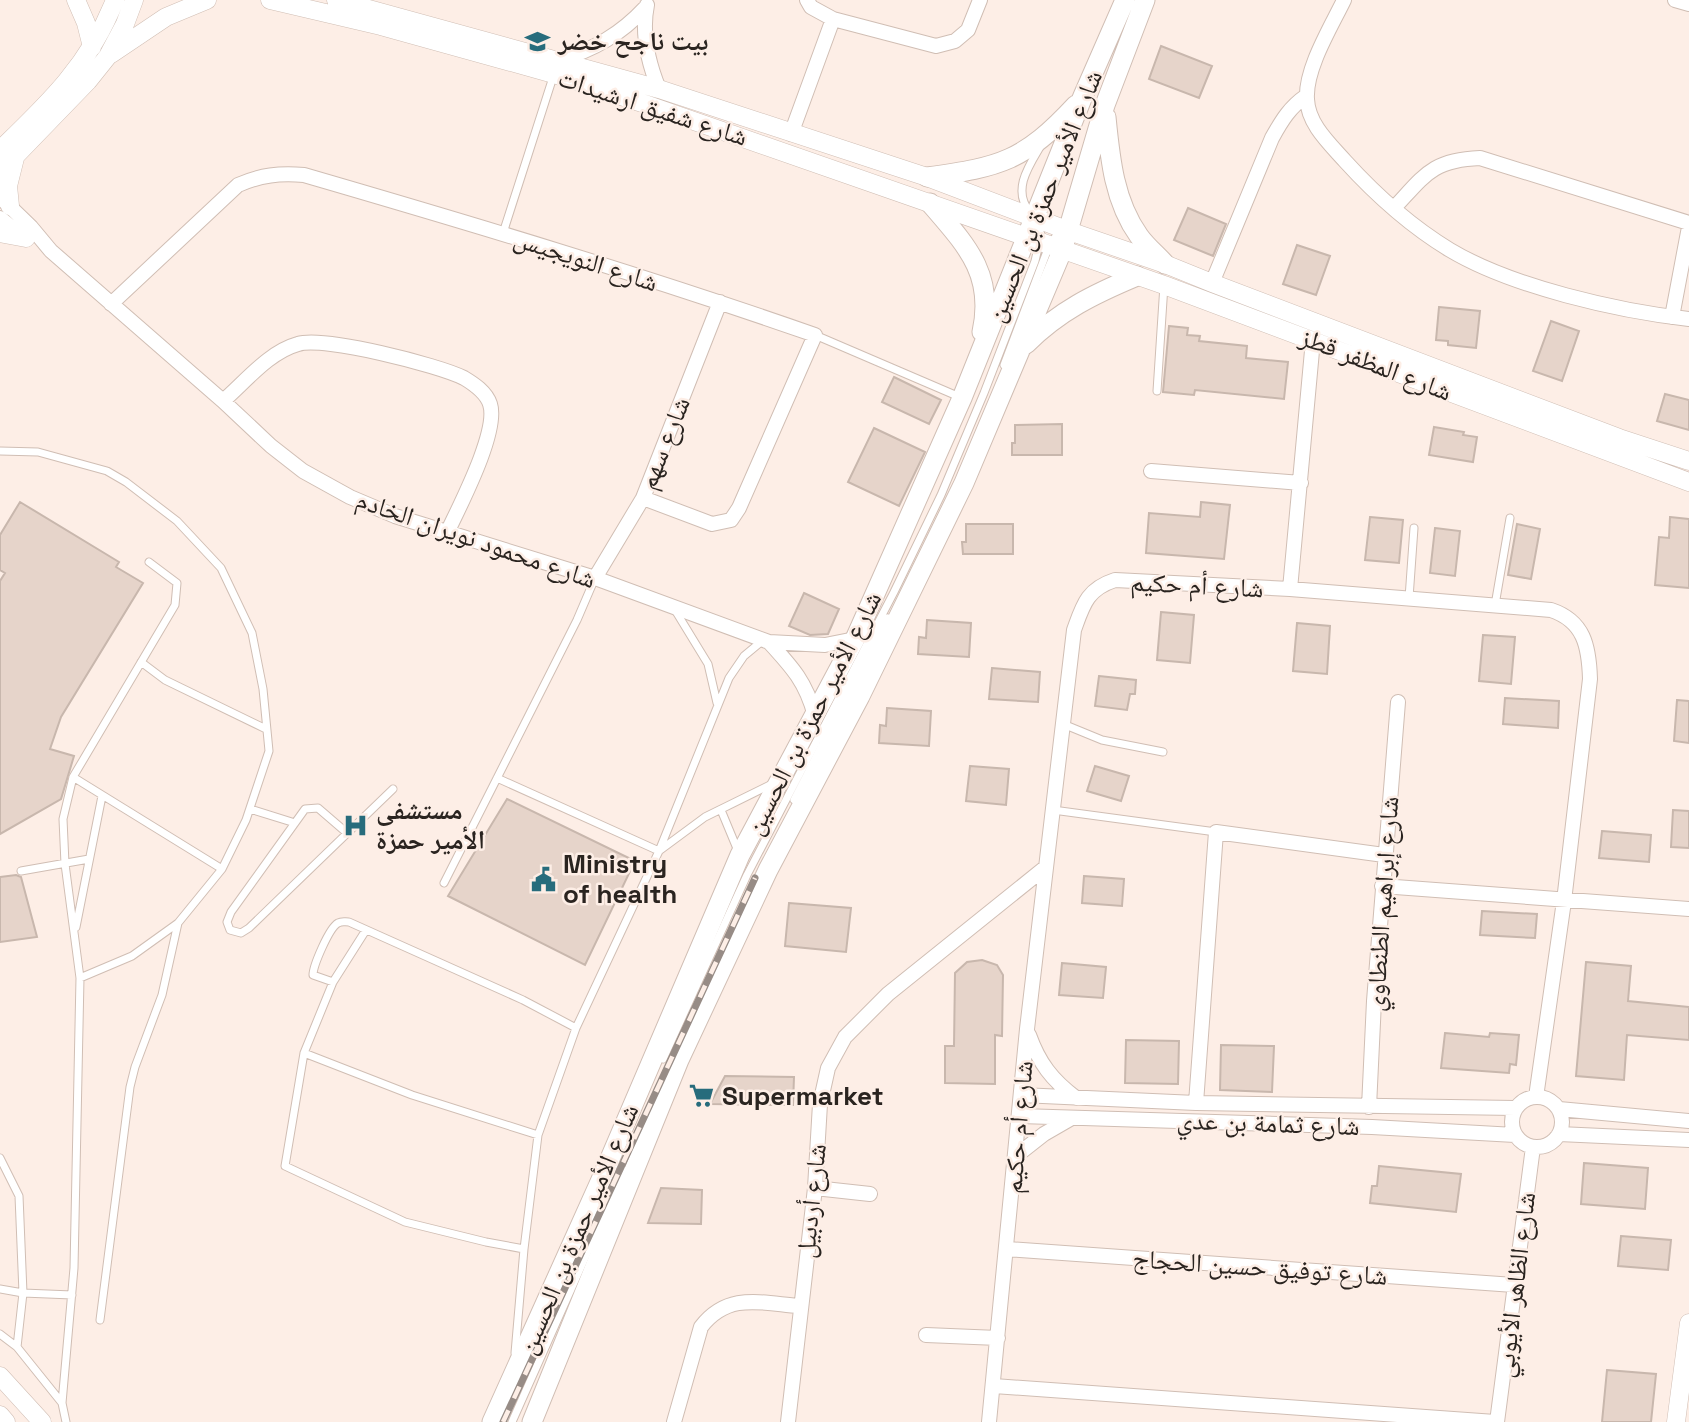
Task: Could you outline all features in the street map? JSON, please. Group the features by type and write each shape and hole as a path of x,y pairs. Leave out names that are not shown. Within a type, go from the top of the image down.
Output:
{"main road":[{"name":"شارع الأمير حمزة بن الحسين","path":"532,1422 679,1060 768,870 860,696 964,483 1020,350 1045,244 1035,218 1083,96 1140,0"},
{"name":"شارع الأمير حمزة بن الحسين","path":"492,1422 740,855 855,639 976,363 1045,244 1069,231 1105,105 1140,0"},
{"path":"928,177 984,169 1006,161 1051,132 1083,96"},
{"path":"1105,105 1109,152 1119,196 1139,237 1165,264"},
{"path":"930,203 973,255 978,268 985,299 985,320 976,363"},
{"path":"1020,350 1040,330 1077,303 1136,276"}],"street":[{"path":"76,0 92,47"},
{"path":"0,172 8,154 75,74 92,47 115,0"},
{"path":"8,154 88,81 108,56 134,0"},
{"path":"108,56 166,17 207,0"},
{"name":"شارع شفيق ارشيدات","path":"270,0 659,89 928,177 1069,231"},
{"name":"شارع شفيق ارشيدات","path":"336,0 556,67 674,113 1001,226 1045,244"},
{"path":"807,0 811,7 834,19 936,46 955,41 968,30 980,0"},
{"path":"1344,0 1314,63 1306,96 1308,109 1324,137 1358,175 1394,208 1450,251 1509,277 1583,300 1689,319"},
{"path":"1675,0 1689,4"},
{"path":"556,67 607,41 628,26 647,4"},
{"path":"647,4 645,41 659,89"},
{"path":"791,134 834,19"},
{"path":"1212,284 1272,138 1283,117 1293,105 1306,96"},
{"path":"3,207 9,176 8,154"},
{"path":"1394,208 1428,172 1445,162 1480,158 1689,225 1672,317"},
{"name":"شارع النويجيس","path":"111,304 238,185 277,173 304,175 503,233 815,335"},
{"name":"شارع محمود نويران الخادم","path":"3,207 26,238 51,251"},
{"name":"شارع محمود نويران الخادم","path":"3,207 271,446 325,485 395,516 595,578 766,641 825,645 855,639"},
{"name":"شارع المظفر قطز","path":"1069,231 1165,264 1606,433 1689,461"},
{"path":"0,233 26,238"},
{"name":"شارع المظفر قطز","path":"1045,244 1313,340 1689,482"},
{"name":"شارع سهم","path":"595,578 643,498 720,302"},
{"path":"643,498 712,524 731,520 739,508 815,335"},
{"path":"1290,589 1313,340"},
{"path":"223,401 282,350 301,342 325,342 385,355 463,378 484,393 489,402 491,425 447,533"},
{"path":"1151,471 1301,483"},
{"name":"شارع أم حكيم","path":"989,1422 1027,1029 1074,630 1082,607 1099,585 1115,580 1290,589 1551,610 1564,614 1576,624 1584,638 1590,679 1536,1097"},
{"name":"شارع محمود نويران الخادم","path":"766,641 800,678 809,695 815,716"},
{"name":"شارع إبراهيم الطنطاوي","path":"1370,1107 1384,855 1398,702"},
{"path":"1196,1103 1216,832 1384,855"},
{"name":"شارع أردبيل","path":"788,1422 799,1306 815,1188 820,1104 828,1069 845,1037 888,994 1045,867"},
{"path":"1382,886 1689,909"},
{"path":"1027,1029 1044,1069 1059,1086 1078,1098"},
{"name":"شارع ثمامة بن عدي","path":"1021,1095 1196,1103 1515,1108"},
{"path":"1536,1097 1545,1098 1559,1110 1563,1122 1553,1142 1543,1147 1523,1143 1515,1135 1512,1117 1521,1102 1536,1097"},
{"path":"1559,1110 1689,1121"},
{"name":"شارع ثمامة بن عدي","path":"1020,1116 1358,1126 1515,1135"},
{"path":"1016,1156 1070,1119"},
{"path":"1559,1134 1689,1139"},
{"name":"شارع الظاهر الأيوبي","path":"1496,1422 1533,1147"},
{"path":"815,1188 870,1194"},
{"name":"شارع توفيق حسين الحجاج","path":"1007,1250 1514,1285"},
{"path":"674,1422 701,1327 710,1316 720,1309 741,1302 799,1306"},
{"path":"1676,1422 1689,1323"},
{"path":"926,1335 998,1338"},
{"path":"0,1376 42,1422"},
{"path":"994,1386 1496,1422"},
{"path":"0,1415 6,1422"}],"lane":[{"path":"503,233 556,67"},
{"path":"1035,218 1023,202 1022,185 1030,165 1051,132"},
{"path":"657,1072 747,875 894,592 941,495 1045,244"},
{"path":"512,1422 749,889 957,482 1045,244"},
{"path":"1157,391 1164,285"},
{"path":"815,335 962,398"},
{"path":"0,451 38,452 107,471 177,520 221,568 252,633 262,689 269,751 250,809 222,869 178,923 132,956 80,978"},
{"path":"1495,606 1510,518"},
{"path":"1409,599 1414,528"},
{"path":"65,1422 62,1403 72,1295 80,978 65,864 63,819 73,777 175,604 177,583 149,562"},
{"path":"444,883 577,620 595,578"},
{"path":"673,606 708,664 718,705"},
{"path":"513,1378 524,1249 538,1135 576,1028 659,852 736,665 766,641"},
{"path":"141,662 165,680 266,729"},
{"path":"1063,724 1102,740 1163,752"},
{"path":"73,777 222,869"},
{"path":"497,779 659,852"},
{"path":"659,852 705,817 781,780"},
{"path":"348,833 314,807 305,809 231,912 227,922 230,930 241,933 249,928 348,833 393,789"},
{"path":"75,934 102,796"},
{"path":"250,809 295,823"},
{"path":"721,810 740,855"},
{"path":"1052,810 1216,832"},
{"path":"20,871 89,859"},
{"path":"333,982 313,975 313,970 332,928 343,922 523,1000 576,1028"},
{"path":"100,1320 130,1087 162,995 178,923"},
{"path":"366,930 333,982 304,1053 285,1166 405,1222 524,1249"},
{"path":"304,1053 412,1095 538,1135"},
{"path":"503,1422 652,1083"},
{"path":"0,1158 19,1196 23,1293 17,1347"},
{"path":"0,1289 72,1295"},
{"path":"0,1334 17,1347 62,1403"}],"building":[{"path":"1161,46 1212,66 1199,98 1149,79"},
{"path":"1188,208 1226,224 1213,256 1174,240"},
{"path":"1297,245 1330,256 1316,295 1283,284"},
{"path":"1439,307 1480,311 1476,348 1448,345 1448,341 1436,340"},
{"path":"1551,321 1579,331 1562,381 1533,371"},
{"path":"1169,326 1188,328 1187,335 1200,336 1199,341 1247,346 1246,358 1288,362 1284,399 1195,390 1194,395 1163,392"},
{"path":"894,377 941,400 929,424 882,402"},
{"path":"1665,394 1689,400 1689,430 1657,421"},
{"path":"1062,424 1062,455 1012,455 1015,425"},
{"path":"1434,427 1477,437 1473,462 1429,455"},
{"path":"874,428 925,452 899,506 848,482"},
{"path":"20,502 119,562 116,567 143,583 61,717 50,749 74,756 61,799 0,834 0,581 5,573 0,570 0,535"},
{"path":"1201,502 1230,505 1224,559 1146,553 1149,513 1200,517"},
{"path":"1370,517 1403,520 1399,563 1365,560"},
{"path":"1670,517 1689,519 1689,588 1655,585 1659,537 1669,538"},
{"path":"966,524 1013,524 1013,554 963,554 962,542 966,542"},
{"path":"1517,524 1540,529 1531,579 1508,575"},
{"path":"1435,528 1460,531 1455,576 1430,573"},
{"path":"804,593 839,609 828,634 810,635 789,626"},
{"path":"1161,612 1194,615 1190,663 1157,660"},
{"path":"927,620 971,623 969,657 918,654 919,637 926,638"},
{"path":"1297,623 1330,626 1327,674 1293,671"},
{"path":"1483,635 1515,637 1511,684 1479,681"},
{"path":"992,668 1040,672 1038,702 989,699"},
{"path":"1099,676 1136,680 1135,694 1130,694 1127,710 1095,706"},
{"path":"1505,698 1559,701 1558,728 1503,724"},
{"path":"1677,700 1689,701 1689,743 1674,741"},
{"path":"887,708 931,711 929,746 879,743 880,725 886,726"},
{"path":"970,766 1009,769 1006,805 966,801"},
{"path":"1095,766 1129,776 1121,801 1087,791"},
{"name":"Ministry of health","path":"507,799 635,861 585,965 448,896"},
{"path":"1673,810 1689,811 1689,848 1671,847"},
{"path":"1602,831 1651,835 1649,862 1599,858"},
{"path":"1084,876 1124,879 1122,906 1082,903"},
{"path":"0,877 21,877 37,937 0,942"},
{"path":"789,903 851,908 846,952 785,946"},
{"path":"1482,911 1537,914 1535,938 1480,935"},
{"path":"982,960 997,965 1003,975 1002,1036 995,1035 995,1084 945,1083 945,1046 954,1046 955,973 967,962"},
{"path":"1586,962 1631,966 1628,1001 1689,1007 1689,1040 1627,1035 1624,1080 1576,1076"},
{"path":"1062,963 1106,967 1103,998 1059,995"},
{"path":"1445,1033 1489,1037 1490,1033 1519,1035 1516,1065 1510,1064 1509,1073 1441,1068"},
{"path":"1126,1040 1179,1041 1178,1084 1125,1083"},
{"path":"1221,1045 1274,1046 1272,1092 1220,1090"},
{"path":"725,1076 794,1077 793,1105 710,1104"},
{"path":"1584,1163 1648,1168 1645,1209 1581,1204"},
{"path":"1379,1166 1461,1174 1456,1212 1370,1203 1372,1186 1377,1186"},
{"path":"661,1188 702,1190 701,1224 648,1223"},
{"path":"1621,1236 1671,1240 1668,1270 1618,1266"},
{"path":"1607,1370 1656,1374 1651,1422 1602,1422"}],"railway":[{"path":"503,1422 755,878"}],"place":[{"name":"بيت ناجح خضر","path":"538,41"},
{"name":"مستشفى الأمير حمزة","path":"356,825"},
{"name":"Ministry of health","path":"543,879"},
{"name":"Supermarket","path":"702,1096"}]}
